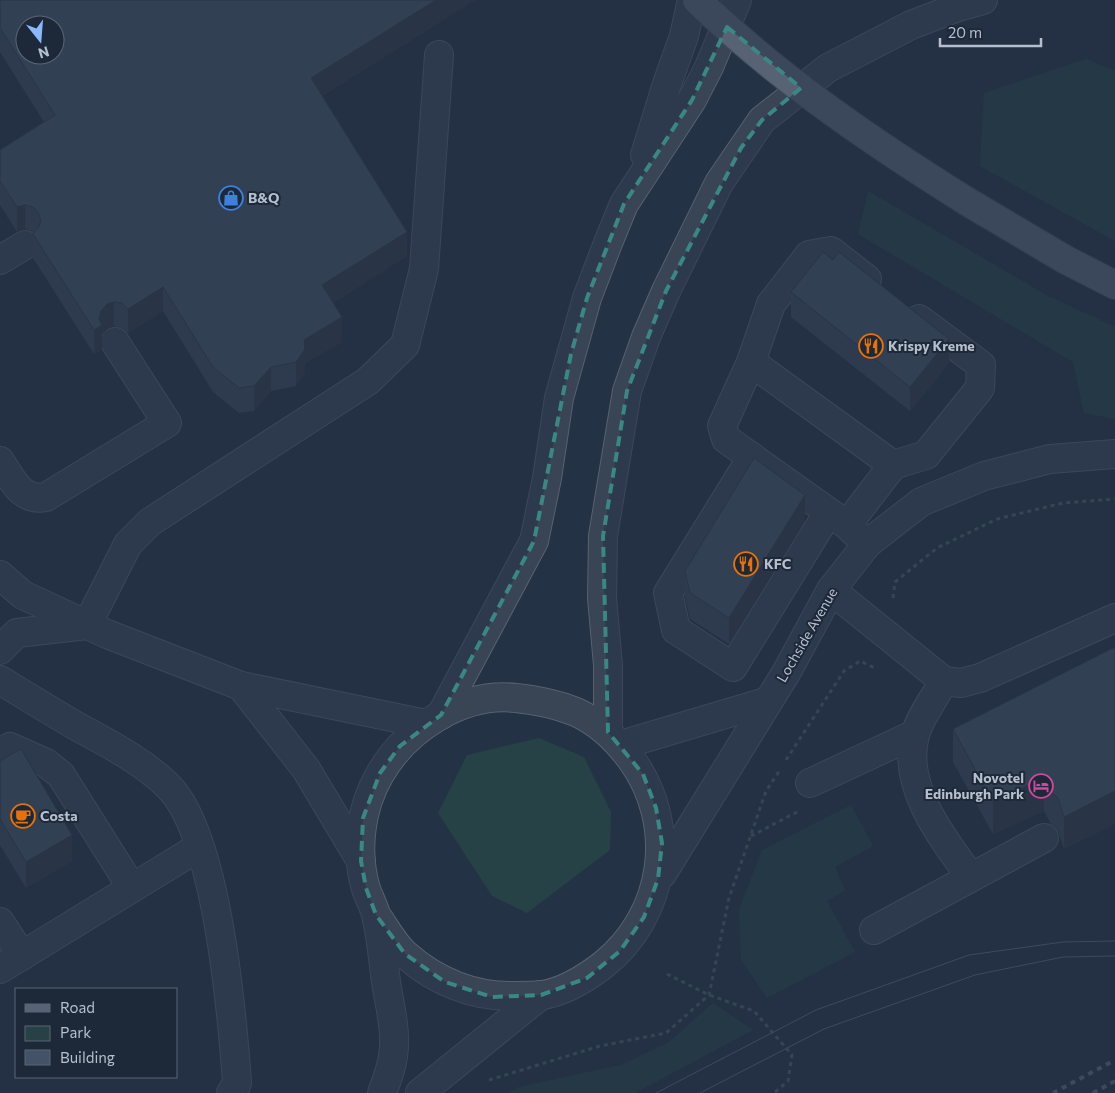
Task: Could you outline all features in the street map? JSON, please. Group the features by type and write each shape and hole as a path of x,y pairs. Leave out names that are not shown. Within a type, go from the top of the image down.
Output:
{"main road":[{"path":"696,0 776,69 906,164 1066,260 1115,284"}],"street":[{"path":"433,719 534,541 547,478 560,398 587,298 647,150 684,36 692,0"},
{"path":"624,204 692,100 710,67 738,0"},
{"path":"615,739 602,598 603,536 626,391 666,291 719,183 762,120 828,68 911,25 958,7 983,0"},
{"path":"87,625 128,544 150,522 368,381 405,345 424,269 439,55"},
{"path":"0,260 25,245"},
{"path":"729,494 724,449 726,439 722,426 750,362 771,304 809,255 830,251 981,365 980,388 926,455 893,465 837,519 733,667 676,630 668,593 752,457"},
{"path":"0,461 24,494 32,498 46,497 167,423 115,342"},
{"path":"750,362 893,465"},
{"path":"726,439 837,519 867,544"},
{"name":"Lochside Avenue","path":"658,879 766,702 786,673 831,590 867,544 921,502 984,476 1050,459 1115,454"},
{"path":"0,575 23,595 87,625 241,686 433,719"},
{"path":"831,590 944,680 961,683 980,678 1115,618"},
{"path":"0,650 17,633 87,625"},
{"path":"0,680 132,757 168,786 190,819 206,866 231,1002 238,1082 231,1093"},
{"path":"944,680 915,734 912,753 913,774 941,834 971,877"},
{"path":"241,686 306,769 361,861"},
{"path":"382,1093 392,1063 395,1041 376,914 366,888 361,861 363,818 380,774 400,746 433,719 474,702 509,697 545,701 578,713 615,739 643,774 656,808 662,843 658,879 644,917 620,951 587,978 541,995 420,1093"},
{"path":"615,739 766,702"},
{"path":"810,783 915,734"},
{"path":"0,754 10,747 46,763 61,774 132,888"},
{"path":"874,930 1044,838"},
{"path":"0,922 11,963 199,846"},
{"path":"376,914 404,954 445,982 492,996 541,995"}],"path":[{"path":"484,1082 600,1046 666,1033 709,995 729,898 766,790 844,671 860,661 875,668 894,642 908,618 892,596 895,582 937,548 997,519 1063,503 1115,499"},
{"path":"750,837 820,800 810,783"},
{"path":"667,974 709,995 754,1011 792,1054 788,1081 774,1093"}],"highlighted area":[{"path":"727,27 801,88 762,120 741,148 666,291 627,391 603,536 608,732 643,774 656,808 662,843 658,879 644,917 620,951 587,978 541,995 492,997 445,982 405,954 376,915 366,888 361,861 363,818 380,773 400,746 441,715 534,541 571,354 587,298 624,204 692,100"}],"green space":[{"path":"1086,59 1115,71 1115,241 980,166 984,93"},
{"path":"868,191 1048,296 1115,327 1115,419 1084,413 1073,362 858,234"},
{"path":"539,738 584,757 611,812 610,850 527,913 492,896 438,813 467,755"},
{"path":"851,805 873,846 835,867 845,890 827,901 855,952 767,998 741,959 739,910 762,850"},
{"path":"713,1003 753,1030 635,1093 509,1093 519,1087 621,1065 669,1042"}],"building":[{"name":"B&Q","path":"0,0 436,0 311,78 407,232 322,285 342,317 304,340 305,349 296,362 271,367 254,386 239,388 213,367 163,287 128,309 122,303 114,302 107,304 101,311 99,319 102,325 94,330 33,234 41,221 38,212 33,207 25,205 17,207 0,181 0,150 55,115 23,65 65,65 65,15 15,15 15,52 0,28"},
{"path":"823,252 833,260 839,252 949,339 910,387 791,292"},
{"path":"754,458 805,495 729,618 690,593 685,571"},
{"name":"Novotel Edinburgh Park","path":"1115,647 1115,791 1064,817 1058,798 1051,792 1044,778 993,802 953,729"},
{"name":"Costa","path":"21,749 72,835 26,862 0,819 0,761"}],"tram line":[{"path":"656,1093 816,1010 969,955 1063,942 1115,941"},
{"path":"700,1093 824,1029 975,975 1063,957 1115,956"}],"railway":[{"path":"1053,1093 1115,1060"},
{"path":"1093,1093 1115,1081"}],"place":[{"name":"B&Q","path":"231,198"},
{"name":"Krispy Kreme","path":"871,346"},
{"name":"KFC","path":"746,564"},
{"name":"Novotel Edinburgh Park","path":"1041,786"},
{"name":"Costa","path":"23,816"}]}
